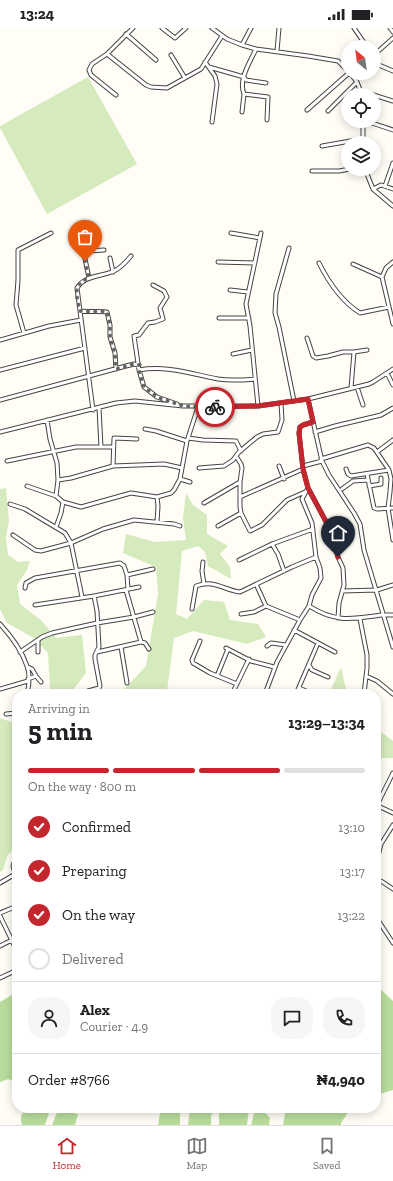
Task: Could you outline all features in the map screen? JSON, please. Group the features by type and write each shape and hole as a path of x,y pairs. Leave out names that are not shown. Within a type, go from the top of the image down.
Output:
{"street":[{"path":"116,95 89,72 89,69 92,64 107,54 133,28"},
{"path":"162,28 175,38 186,28"},
{"path":"212,28 222,36 242,46 338,61 341,64"},
{"path":"216,32 219,28"},
{"path":"242,46 251,28"},
{"path":"277,51 279,28"},
{"path":"354,28 362,40"},
{"path":"390,28 393,32"},
{"path":"126,34 156,60"},
{"path":"107,54 146,85 151,87 167,88 201,69 222,36"},
{"path":"381,49 393,39"},
{"path":"242,112 244,94 242,85 246,69 256,49"},
{"path":"171,55 185,78"},
{"path":"205,62 215,76 217,84 212,122"},
{"path":"381,66 393,71"},
{"path":"209,67 244,77 246,80 266,83"},
{"path":"307,110 341,80"},
{"path":"328,111 357,82 360,88"},
{"path":"244,94 268,97 267,120"},
{"path":"381,98 393,101"},
{"path":"381,126 393,130"},
{"path":"322,146 341,143"},
{"path":"385,186 393,163"},
{"path":"312,171 341,171"},
{"path":"368,176 373,189 393,206"},
{"path":"373,189 381,185 393,189"},
{"path":"24,333 16,305 18,250 51,233"},
{"path":"231,233 260,238"},
{"path":"258,406 249,318 246,304 261,233"},
{"path":"289,248 276,294 275,313 294,401"},
{"path":"89,278 84,254 90,251 104,250"},
{"path":"93,410 77,288 80,283 89,278 113,272 122,266 130,256"},
{"path":"110,258 113,272"},
{"path":"218,262 255,263"},
{"path":"320,262 326,276 338,294 355,310 362,313 389,307"},
{"path":"393,262 386,268 382,277 393,324"},
{"path":"353,264 382,277"},
{"path":"153,285 164,291 166,297 160,308 163,318 155,322 148,323 139,335 134,336 139,370 144,387 157,397 183,406"},
{"path":"230,290 248,292"},
{"path":"80,311 93,313 107,312 110,325 110,338 115,353 116,369"},
{"path":"219,318 249,318"},
{"path":"0,340 58,324 81,320"},
{"path":"307,338 313,356 316,358 343,352 367,350"},
{"path":"0,370 85,348"},
{"path":"233,354 252,350"},
{"path":"351,388 354,352"},
{"path":"0,400 134,364 139,365"},
{"path":"139,370 153,368 171,369 233,380 255,380"},
{"path":"0,432 93,410 116,403 135,401 198,407 258,406 308,399 373,382 393,369"},
{"path":"387,373 393,385"},
{"path":"357,387 363,405"},
{"path":"308,399 321,460 360,524 364,550 393,647"},
{"path":"199,468 224,466 260,436 278,432 282,420 281,403"},
{"path":"27,486 56,496 63,502 81,507 131,493 157,497 171,493 180,479 188,439 198,407"},
{"path":"99,408 101,447"},
{"path":"315,432 381,415 393,408"},
{"path":"47,420 57,463 58,480 56,496"},
{"path":"313,422 300,427 299,433 303,467 308,488 331,532 343,571 344,581 339,603 338,618"},
{"path":"145,429 188,439 236,441 241,451"},
{"path":"113,466 113,447 115,437 137,439"},
{"path":"377,452 393,440"},
{"path":"240,497 284,479 303,467 368,445 374,448 389,470 391,488 388,508 393,540"},
{"path":"7,460 80,446 113,447"},
{"path":"236,456 242,468 240,482 241,513 250,531 262,525 287,500 305,492"},
{"path":"58,480 71,478 113,466 164,464 182,468"},
{"path":"279,466 284,479"},
{"path":"346,470 350,476 389,470"},
{"path":"367,474 375,509 393,508"},
{"path":"369,486 381,484 381,478"},
{"path":"180,479 190,482"},
{"path":"342,489 354,481 368,480"},
{"path":"204,503 240,482"},
{"path":"267,689 274,667 309,606 312,595 321,578 320,568 316,557 313,529 309,514 302,499 308,488"},
{"path":"157,497 157,522"},
{"path":"56,527 63,502"},
{"path":"10,504 25,509 65,532 71,543 82,597"},
{"path":"218,526 241,513"},
{"path":"13,535 39,551 71,543 92,533 127,522 140,520 178,524 180,526"},
{"path":"240,560 272,544 313,529"},
{"path":"272,544 278,554 284,571"},
{"path":"192,609 195,587 212,583 238,592 316,557"},
{"path":"203,562 202,571 204,584"},
{"path":"25,588 26,583 35,578 120,563 124,566 127,575 127,589 141,642"},
{"path":"127,575 153,569"},
{"path":"256,584 266,606 300,620"},
{"path":"342,591 377,590 393,585"},
{"path":"35,605 139,587"},
{"path":"94,596 97,611 99,647 95,659 100,687 95,689"},
{"path":"241,614 254,612 266,606"},
{"path":"309,606 323,614 338,618 360,619 393,614"},
{"path":"20,652 52,633 153,612"},
{"path":"360,619 367,655 365,689"},
{"path":"0,624 7,631 28,667 28,689"},
{"path":"294,630 335,652"},
{"path":"38,640 38,652"},
{"path":"200,641 192,661 210,673 237,684"},
{"path":"97,652 141,642 145,643 149,649"},
{"path":"267,646 271,643 286,645"},
{"path":"300,688 318,643"},
{"path":"121,647 127,682"},
{"path":"217,676 227,648 251,661 274,667"},
{"path":"234,689 249,659"},
{"path":"309,665 312,670 328,677"},
{"path":"28,667 32,669 41,682"},
{"path":"0,689 36,676"},
{"path":"366,676 377,681 393,694"},
{"path":"6,714 12,713"},
{"path":"381,796 393,773"},
{"path":"381,807 393,813"},
{"path":"381,844 393,825"},
{"path":"0,883 12,876"},
{"path":"381,881 393,889"},
{"path":"0,946 12,940 0,915 12,909"},
{"path":"381,925 393,944"},
{"path":"0,978 12,972"}],"green space":[{"path":"88,77 137,164 47,214 0,126"},
{"path":"6,488 9,521 6,537 8,555 18,562 30,561 27,570 17,585 20,604 41,620 56,638 82,635 86,673 74,689 50,689 48,653 34,638 7,623 0,609 0,489"},
{"path":"186,493 193,505 207,515 207,534 228,546 220,554 230,567 231,579 208,566 205,552 198,546 182,551 176,614 187,619 204,600 224,602 230,620 258,624 266,637 247,644 193,631 174,638 167,689 125,689 146,666 158,594 156,567 123,553 126,534 155,542 186,540 183,518"},
{"path":"341,667 346,689 331,689"},
{"path":"0,718 12,722 12,850 7,856 3,870 0,872"},
{"path":"381,732 393,741 393,758 381,758"},
{"path":"381,990 393,1001 393,1090 381,1094"},
{"path":"12,995 12,1081 8,1079 0,1082 0,1002"},
{"path":"23,1113 49,1113 45,1125 22,1125"},
{"path":"57,1113 78,1114 75,1125 52,1125"},
{"path":"160,1113 180,1113 180,1125 158,1125"},
{"path":"190,1113 214,1113 211,1115 211,1125 188,1125"},
{"path":"219,1113 248,1113 247,1125 219,1125"},
{"path":"254,1113 265,1113 270,1118 269,1125 251,1125"},
{"path":"285,1113 348,1113 341,1125 283,1125"}],"way so far":[{"path":"85,261 89,278 80,283 76,290 80,311 93,313 107,312 110,325 110,338 115,353 116,369 134,364 139,365 144,387 157,397 183,406 215,407"}],"route":[{"path":"215,407 258,406 308,399 313,422 300,427 299,433 303,469 308,488 330,529 338,557"}]}
